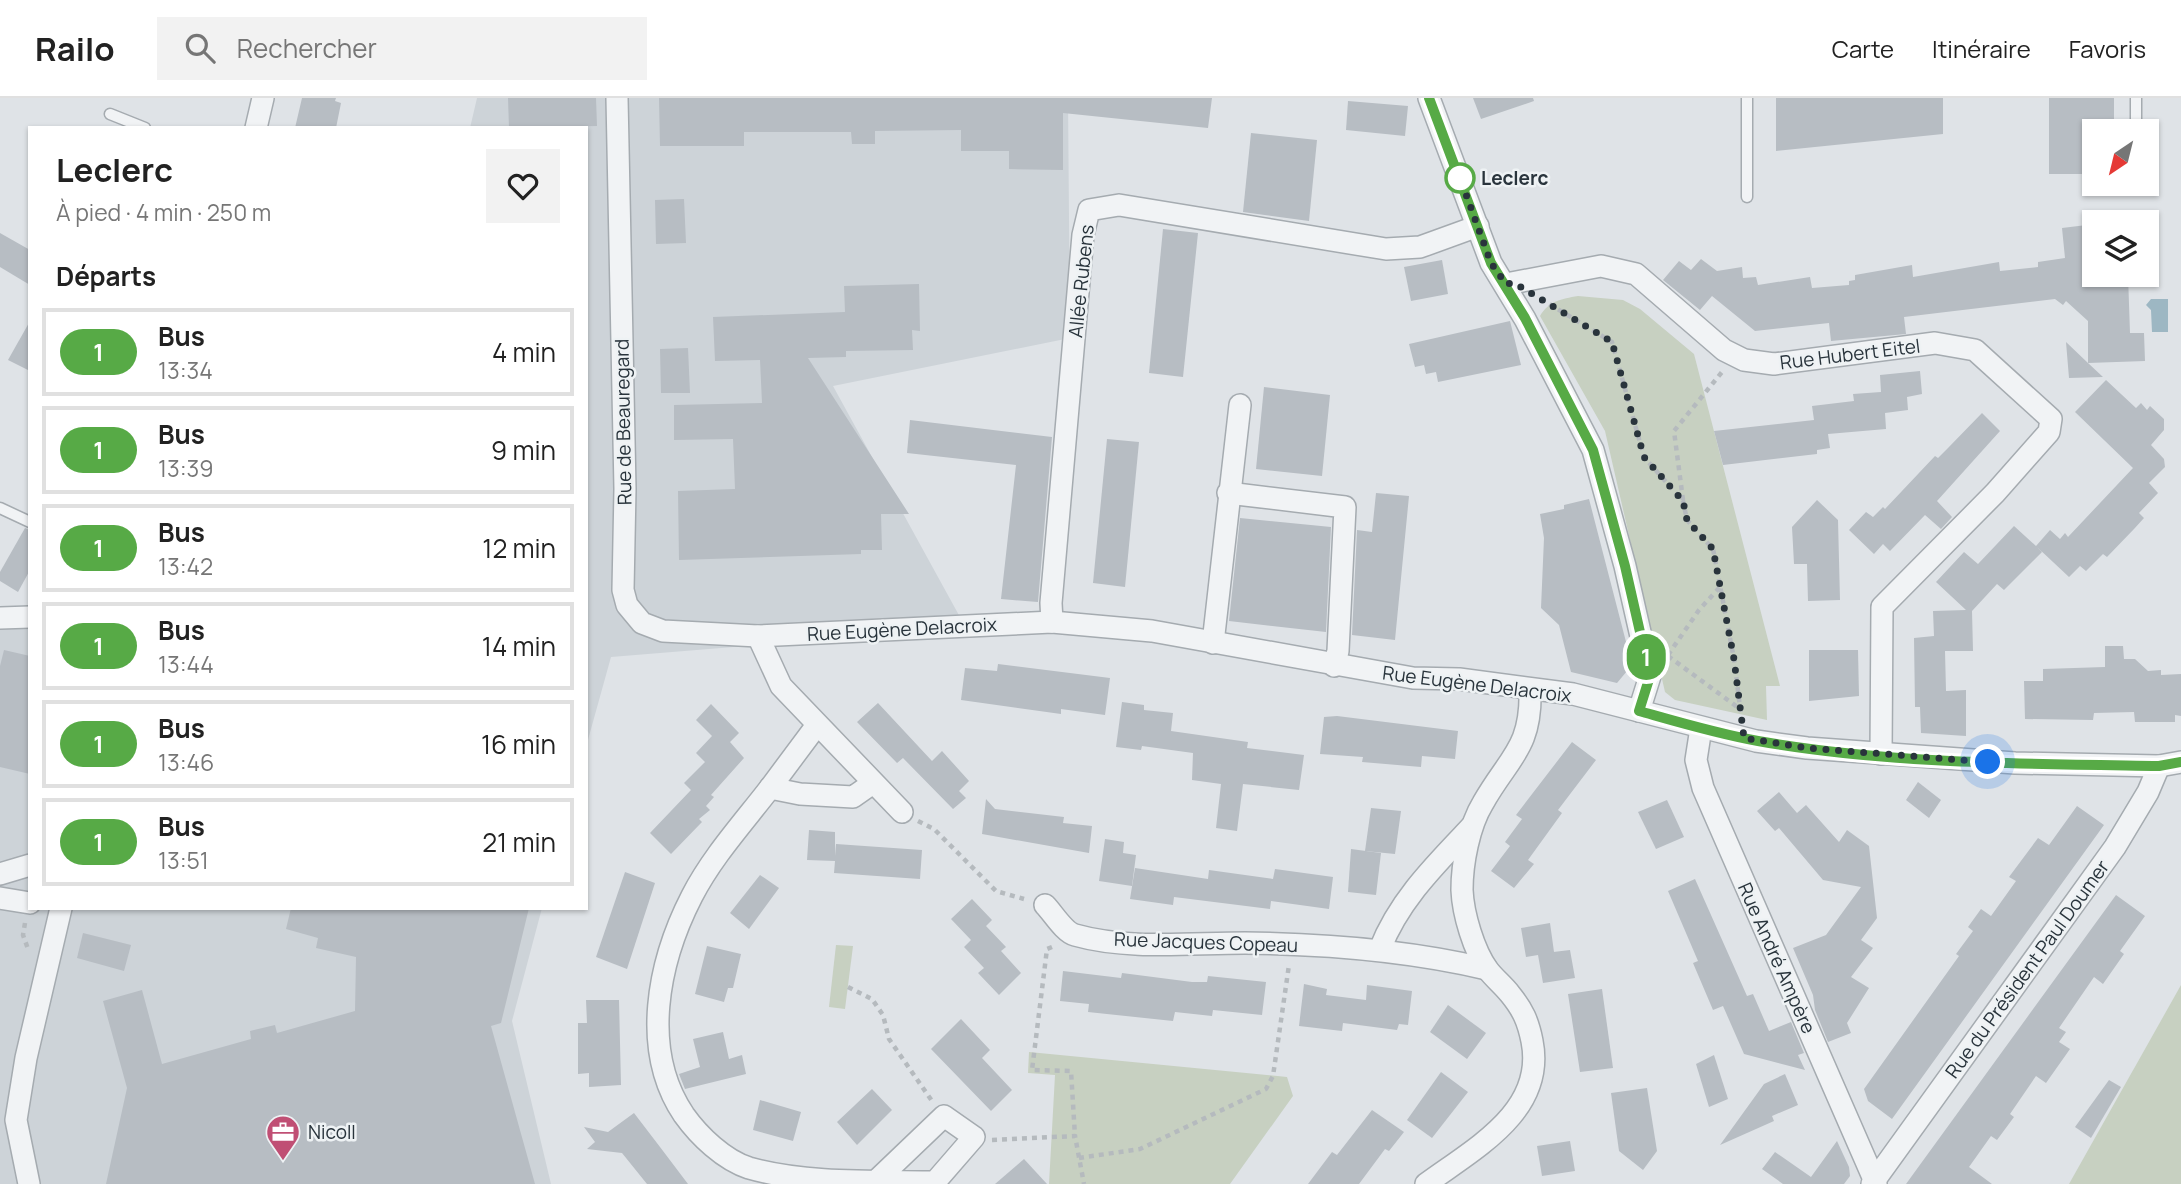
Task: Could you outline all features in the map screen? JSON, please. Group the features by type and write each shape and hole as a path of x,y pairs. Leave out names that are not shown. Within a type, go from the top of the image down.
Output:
{"street":[{"path":"256,126 263,98"},
{"name":"Rue de Beauregard","path":"617,98 627,606 642,623 663,631 758,636"},
{"path":"1429,98 1491,263 1510,284 1593,450 1625,566 1650,676 1639,711"},
{"name":"Allée Rubens","path":"1052,622 1051,603 1082,248 1089,210 1119,205 1386,249 1420,247 1478,226"},
{"name":"Rue Hubert Eitel","path":"1510,284 1601,266 1636,274 1724,350 1744,360 1774,363 1935,343 1975,350 2051,418 2049,432 1996,494 1882,607 1881,754"},
{"path":"1213,643 1240,405"},
{"path":"1228,493 1345,507 1338,652 1334,666"},
{"path":"0,618 28,617"},
{"name":"Rue Eugène Delacroix","path":"758,636 1052,622 1152,631 1334,666 1413,678 1459,679 1573,694 1744,738 1807,748 2015,764 2159,766"},
{"path":"758,636 781,686 902,812"},
{"path":"1426,1184 1486,1140 1518,1109 1531,1087 1536,1060 1527,1015 1487,969 1471,931 1462,890 1472,826 1483,802 1522,742 1531,713 1530,688"},
{"path":"817,725 710,866 692,897 675,937 658,1003 664,1070 676,1102 695,1130 721,1152 746,1168 781,1177 876,1181 935,1182 974,1137 944,1116 876,1181"},
{"name":"Rue André Ampère","path":"1701,728 1696,761 1703,788 1874,1183"},
{"path":"2159,766 2181,762"},
{"name":"Rue du Président Paul Doumer","path":"1874,1183 2115,847 2148,792 2159,766"},
{"path":"770,788 800,794 853,796 873,783"},
{"path":"1380,949 1389,927 1422,878 1472,826"},
{"path":"0,874 28,866"},
{"path":"0,898 28,903"},
{"path":"1045,905 1072,934"},
{"path":"29,1184 16,1120 26,1058 59,910"},
{"name":"Rue Jacques Copeau","path":"1072,934 1127,942 1292,944 1380,949 1444,958 1487,969"}],"lane":[{"path":"1747,98 1747,197"},
{"path":"2136,98 2136,119"},
{"path":"110,114 140,126"},
{"path":"0,508 28,521"}],"path":[{"path":"1510,284 1612,342 1644,457 1683,501"},
{"path":"1735,356 1674,431 1687,520 1713,549 1744,738"},
{"path":"1650,676 1663,677 1661,663 1699,610 1720,587"},
{"path":"1668,656 1740,709"},
{"path":"902,812 934,829 996,891 1045,905"},
{"path":"1072,934 1048,949 1032,1070 1071,1072 1075,1136 1084,1184"},
{"path":"1079,1158 1140,1149 1266,1089 1273,1076 1292,944"},
{"path":"848,987 872,999 883,1015 889,1040 944,1116"},
{"path":"974,1137 995,1140 1075,1136"}],"shaded area":[{"path":"477,98 1068,98 1070,338 833,386 966,628 611,657 588,740 588,126 470,126"},
{"path":"28,627 28,910 541,910 512,1021 551,1184 0,1184 0,628"}],"green space":[{"path":"1578,296 1623,300 1640,309 1694,354 1780,686 1766,686 1767,720 1675,700 1665,692 1605,431 1540,316 1547,307 1556,302"},
{"path":"836,945 853,946 845,1009 829,1007"},
{"path":"2181,985 2181,1184 2069,1184"},
{"path":"1029,1052 1287,1077 1293,1096 1230,1184 1049,1184 1055,1075 1028,1073"}],"water":[{"path":"2151,299 2168,299 2168,332 2152,332 2151,310 2146,305"}],"building":[{"path":"302,98 336,98 335,101 341,103 336,126 295,126"},
{"path":"508,98 596,98 597,126 509,126"},
{"path":"659,98 1212,98 1208,128 1063,113 1063,170 1009,169 1009,151 961,151 961,130 875,131 875,144 852,144 851,132 744,132 744,146 660,146"},
{"path":"1473,98 1533,98 1534,101 1481,119"},
{"path":"1776,98 1943,98 1943,134 1776,151"},
{"path":"2049,98 2114,98 2114,119 2082,119 2082,174 2049,174"},
{"path":"1348,101 1408,106 1405,136 1346,130"},
{"path":"1251,133 1317,140 1309,221 1243,212"},
{"path":"684,199 686,243 656,244 655,200"},
{"path":"2082,226 2082,287 2128,287 2130,333 2144,333 2145,361 2088,363 2088,321 2066,301 2063,305 2055,299 1904,317 1906,334 1831,341 1829,323 1755,331 1712,296 1700,310 1663,280 1679,261 1691,270 1701,259 1717,271 1742,267 1743,278 1756,277 1758,285 1810,277 1812,288 1849,285 1849,281 1855,280 1855,275 1912,265 1913,277 1999,262 2000,271 2038,267 2038,262 2065,258 2062,228"},
{"path":"1163,229 1198,233 1183,377 1149,373"},
{"path":"0,233 28,249 28,284 0,267"},
{"path":"1442,260 1448,294 1411,301 1404,267"},
{"path":"919,284 920,331 912,330 913,350 846,351 846,357 808,358 909,514 881,514 882,550 861,550 861,554 679,560 678,491 735,489 733,439 674,440 674,405 762,403 760,360 715,361 713,317 845,312 844,286"},
{"path":"1510,321 1521,365 1438,382 1436,372 1426,374 1424,365 1415,367 1409,344"},
{"path":"28,325 28,370 8,360"},
{"path":"2066,342 2103,377 2069,378"},
{"path":"688,348 690,393 661,393 660,349"},
{"path":"1920,371 1922,394 1907,397 1908,410 1885,413 1886,429 1828,434 1830,448 1817,450 1817,454 1723,465 1714,431 1814,420 1812,406 1854,401 1853,394 1881,392 1880,375"},
{"path":"2106,380 2136,408 2141,403 2147,410 2150,406 2164,419 2164,430 2151,445 2164,459 2165,467 2149,483 2158,493 2139,513 2144,518 2134,529 2107,557 2103,554 2086,571 2080,566 2069,577 2037,547 2042,552 2004,590 1997,584 1972,611 1973,651 1945,651 1946,691 1966,690 1966,736 1921,733 1920,707 1915,707 1914,638 1934,636 1933,611 1966,610 1936,582 1964,552 1978,564 2014,526 2036,546 2050,530 2060,539 2065,533 2068,537 2133,468 2075,412"},
{"path":"1264,387 1330,395 1322,476 1256,469"},
{"path":"1982,413 2000,431 1937,501 1952,517 1941,529 1925,515 1890,551 1883,544 1874,554 1849,530 1866,512 1873,517 1883,507 1885,509 1935,456 1938,458"},
{"path":"910,420 1052,437 1038,602 1001,599 1016,465 907,453"},
{"path":"1107,439 1139,442 1125,587 1093,583"},
{"path":"1376,493 1409,496 1395,640 1352,635 1357,530 1372,532"},
{"path":"1589,499 1632,665 1617,683 1571,672 1559,625 1541,608 1544,538 1540,514 1564,509 1564,505"},
{"path":"1817,500 1838,520 1840,600 1808,601 1807,564 1794,564 1792,527"},
{"path":"1240,518 1331,527 1326,632 1229,621"},
{"path":"25,528 28,529 28,574 18,592 0,581 0,572"},
{"path":"2105,646 2123,646 2124,659 2135,659 2148,671 2161,670 2161,675 2181,674 2181,716 2175,715 2175,722 2135,722 2134,712 2094,713 2093,720 2025,719 2024,681 2043,681 2043,669 2105,667"},
{"path":"4,650 28,656 28,774 0,767 0,666"},
{"path":"1809,650 1858,650 1859,696 1809,701"},
{"path":"998,664 1110,678 1105,715 1061,709 1061,714 961,700 965,668 997,671"},
{"path":"1122,702 1144,705 1144,710 1173,713 1171,731 1248,742 1247,748 1304,755 1299,790 1243,784 1237,831 1216,828 1221,784 1192,780 1193,753 1142,746 1141,750 1116,747"},
{"path":"878,703 932,761 942,751 969,781 959,791 966,798 953,809 903,758 897,763 857,722"},
{"path":"711,704 739,733 730,742 744,758 711,795 714,797 706,806 710,810 699,819 702,822 671,854 650,833 691,790 684,783 705,762 696,753 712,736 696,720"},
{"path":"1337,716 1458,731 1455,759 1422,756 1421,767 1362,762 1363,757 1320,754 1324,717"},
{"path":"1572,742 1596,760 1558,810 1562,813 1528,860 1534,864 1514,888 1491,871 1510,846 1505,842 1522,819 1516,815"},
{"path":"1918,782 1941,800 1929,818 1906,800"},
{"path":"1779,792 1797,813 1806,805 1839,842 1847,830 1869,846 1877,918 1861,940 1873,948 1851,977 1869,988 1847,1023 1851,1033 1828,1042 1815,1010 1813,995 1793,948 1826,935 1861,887 1823,880 1779,828 1775,831 1757,811"},
{"path":"986,799 995,809 1064,817 1063,823 1092,826 1089,853 982,834"},
{"path":"1667,800 1684,837 1656,849 1638,812"},
{"path":"2077,806 2104,825 1892,1119 1868,1101 1864,1089 1959,956 1956,954 1973,931 1968,927 1981,909 1991,916 2016,881 2009,877 2038,838 2049,845"},
{"path":"1371,808 1401,811 1395,854 1365,851"},
{"path":"809,830 835,832 835,856 836,844 922,850 920,879 834,873 835,861 807,860"},
{"path":"1105,839 1124,842 1123,853 1136,855 1132,886 1099,881"},
{"path":"1351,849 1381,853 1376,895 1348,892"},
{"path":"1135,868 1208,879 1209,870 1273,879 1275,869 1333,877 1329,909 1271,901 1270,909 1174,897 1173,905 1130,899"},
{"path":"625,872 655,883 627,969 596,957"},
{"path":"760,875 779,888 749,929 730,913"},
{"path":"1695,879 1747,996 1753,994 1769,1031 1791,1022 1804,1053 1798,1055 1805,1070 1744,1054 1723,1006 1713,1010 1693,963 1698,961 1668,891"},
{"path":"2116,895 2145,916 2120,951 2124,954 2103,984 2094,977 2059,1028 2066,1032 2059,1042 2070,1049 2046,1083 2036,1076 2010,1114 2014,1117 1997,1140 1991,1136 1969,1167 1992,1184 1906,1184"},
{"path":"972,899 992,920 986,926 1006,947 1001,951 1021,973 999,995 978,973 984,968 964,947 971,940 951,919"},
{"path":"291,910 529,910 501,1023 491,1026 535,1184 106,1184 127,1088 103,1001 142,990 162,1064 251,1039 250,1031 275,1025 277,1033 355,1011 356,957 316,948 318,938 286,929"},
{"path":"1550,923 1554,952 1570,950 1575,978 1543,983 1538,955 1526,957 1521,928"},
{"path":"83,933 131,945 124,971 77,958"},
{"path":"707,946 741,954 733,988 728,988 724,1002 695,994"},
{"path":"1063,971 1121,978 1122,973 1192,982 1207,982 1208,976 1266,982 1262,1015 1213,1010 1212,1016 1175,1012 1173,1021 1088,1012 1089,1004 1060,1001"},
{"path":"1304,984 1327,989 1326,995 1366,1000 1367,985 1412,991 1408,1025 1399,1024 1397,1030 1343,1023 1342,1031 1299,1026"},
{"path":"1602,989 1613,1068 1580,1072 1568,994"},
{"path":"586,1000 619,1000 621,1085 589,1087 589,1073 578,1074 578,1023 587,1023"},
{"path":"1448,1005 1486,1033 1467,1059 1430,1032"},
{"path":"961,1019 990,1050 982,1058 1012,1090 991,1111 931,1049"},
{"path":"723,1032 729,1059 742,1055 746,1074 685,1089 679,1074 700,1067 693,1039"},
{"path":"1714,1055 1728,1099 1709,1107 1696,1064"},
{"path":"1441,1072 1468,1092 1432,1138 1407,1120"},
{"path":"1785,1074 1798,1105 1772,1116 1774,1121 1720,1145 1764,1084"},
{"path":"2109,1080 2121,1087 2091,1138 2075,1127"},
{"path":"1647,1088 1657,1151 1643,1170 1619,1151 1611,1093"},
{"path":"872,1089 892,1110 857,1145 837,1122"},
{"path":"760,1100 801,1112 793,1141 753,1130"},
{"path":"1372,1110 1404,1132 1389,1151 1385,1149 1359,1184 1308,1184 1332,1152 1337,1155"},
{"path":"634,1113 688,1184 647,1184 622,1153 587,1149 595,1142 584,1127 608,1132"},
{"path":"1570,1141 1575,1171 1542,1176 1537,1146"},
{"path":"1837,1141 1849,1167 1850,1176 1844,1184 1783,1184 1762,1169 1775,1152 1811,1177"},
{"path":"1024,1159 1047,1184 995,1184"}],"bus line":[{"name":"1","path":"1429,98 1491,263 1525,318 1593,450 1625,566 1650,676 1639,711 1756,741 1807,748 2015,764 2159,766 2181,762"}],"place":[{"name":"Leclerc","path":"1460,178"},
{"name":"Nicoll","path":"283,1162"}],"route":[{"path":"1460,178 1459,175 1491,263 1506,284 1514,283 1612,342 1644,457 1683,501 1687,520 1713,549 1734,659 1744,738 1807,748 1988,762"}]}
